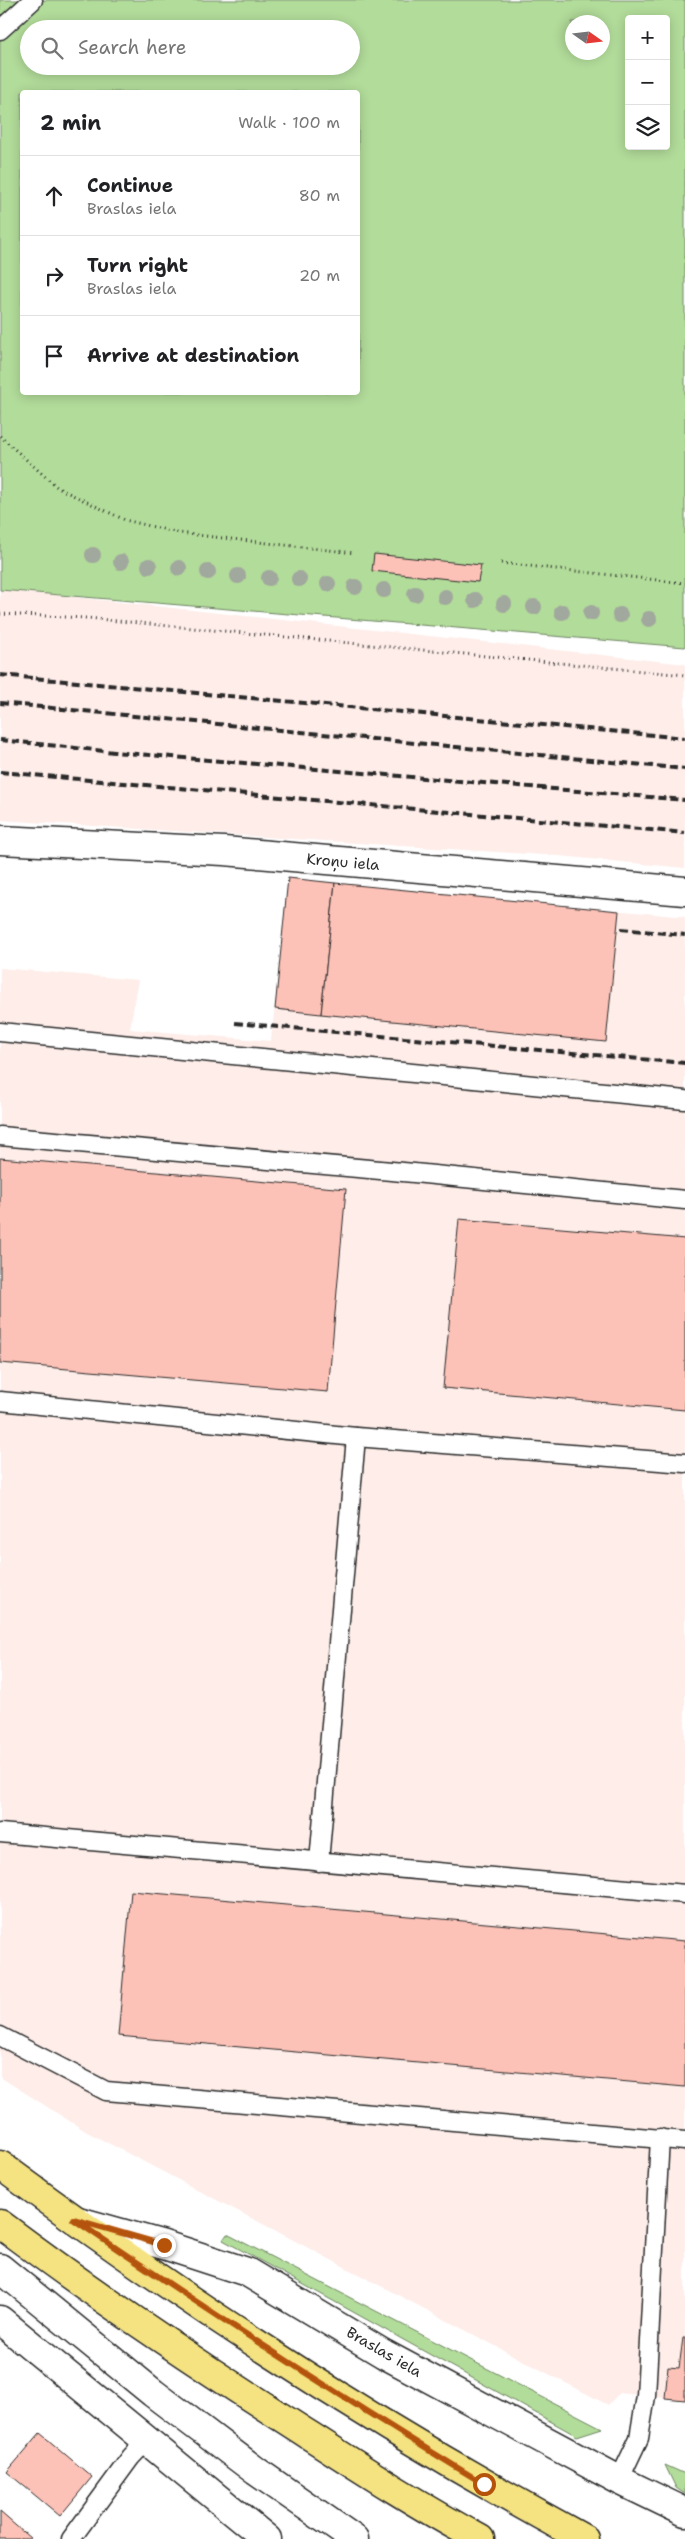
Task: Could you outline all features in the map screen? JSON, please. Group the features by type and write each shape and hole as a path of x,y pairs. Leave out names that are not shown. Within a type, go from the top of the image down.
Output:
{"main road":[{"name":"Braslas iela","path":"0,2165 73,2219 226,2324 343,2399 484,2484 584,2539"},
{"path":"0,2224 55,2266 209,2370 326,2446 480,2539"}],"street":[{"name":"Kroņu iela","path":"0,840 224,852 685,891"},
{"name":"Braslas iela","path":"73,2219 164,2245 247,2272 384,2354 620,2480 685,2512"},
{"path":"0,2268 153,2393 256,2471 354,2539"},
{"path":"0,2320 267,2539"}],"lane":[{"path":"0,30 33,0"},
{"path":"0,1032 685,1100"},
{"path":"0,1136 414,1173 685,1200"},
{"path":"0,1401 356,1437 685,1463"},
{"path":"319,1862 356,1437"},
{"path":"0,1833 685,1894"},
{"path":"0,2036 106,2091 685,2141"},
{"path":"620,2480 639,2438 646,2396 660,2138"},
{"path":"72,2539 131,2457 146,2441"}],"path":[{"path":"0,436 58,488 125,520 179,533 356,553"},
{"path":"500,563 685,583"},
{"path":"0,614 87,618 685,676"}],"shaded area":[{"path":"0,589 685,664 685,868 559,856 0,820"},
{"path":"288,878 685,917 685,2400 619,2393 608,2405 87,2132 0,2077 0,968 138,980 130,1029 271,1041"}],"green space":[{"path":"0,0 685,0 685,647 0,590"},
{"path":"227,2234 602,2428 577,2436 223,2240"},
{"path":"665,2465 685,2474 685,2494 676,2488"}],"building":[{"path":"374,554 481,565 478,582 372,571"},
{"path":"288,878 335,883 321,1014 275,1009"},
{"path":"335,883 619,911 606,1042 321,1014"},
{"path":"0,1158 346,1189 328,1392 0,1363"},
{"path":"459,1219 685,1239 685,1410 443,1388"},
{"path":"131,1891 685,1941 685,2087 118,2036"},
{"path":"683,2338 685,2338 685,2400 665,2398 668,2367 679,2368"},
{"path":"40,2433 92,2477 60,2516 7,2472"},
{"path":"0,2512 31,2539 0,2539"}],"railway":[{"path":"0,675 685,738"},
{"path":"0,703 685,769"},
{"path":"0,740 114,752 685,800"},
{"path":"0,772 685,833"},
{"path":"621,929 685,935"},
{"path":"235,1023 685,1063"}],"route":[{"path":"164,2245 73,2219 226,2324 343,2399 484,2484"}]}
